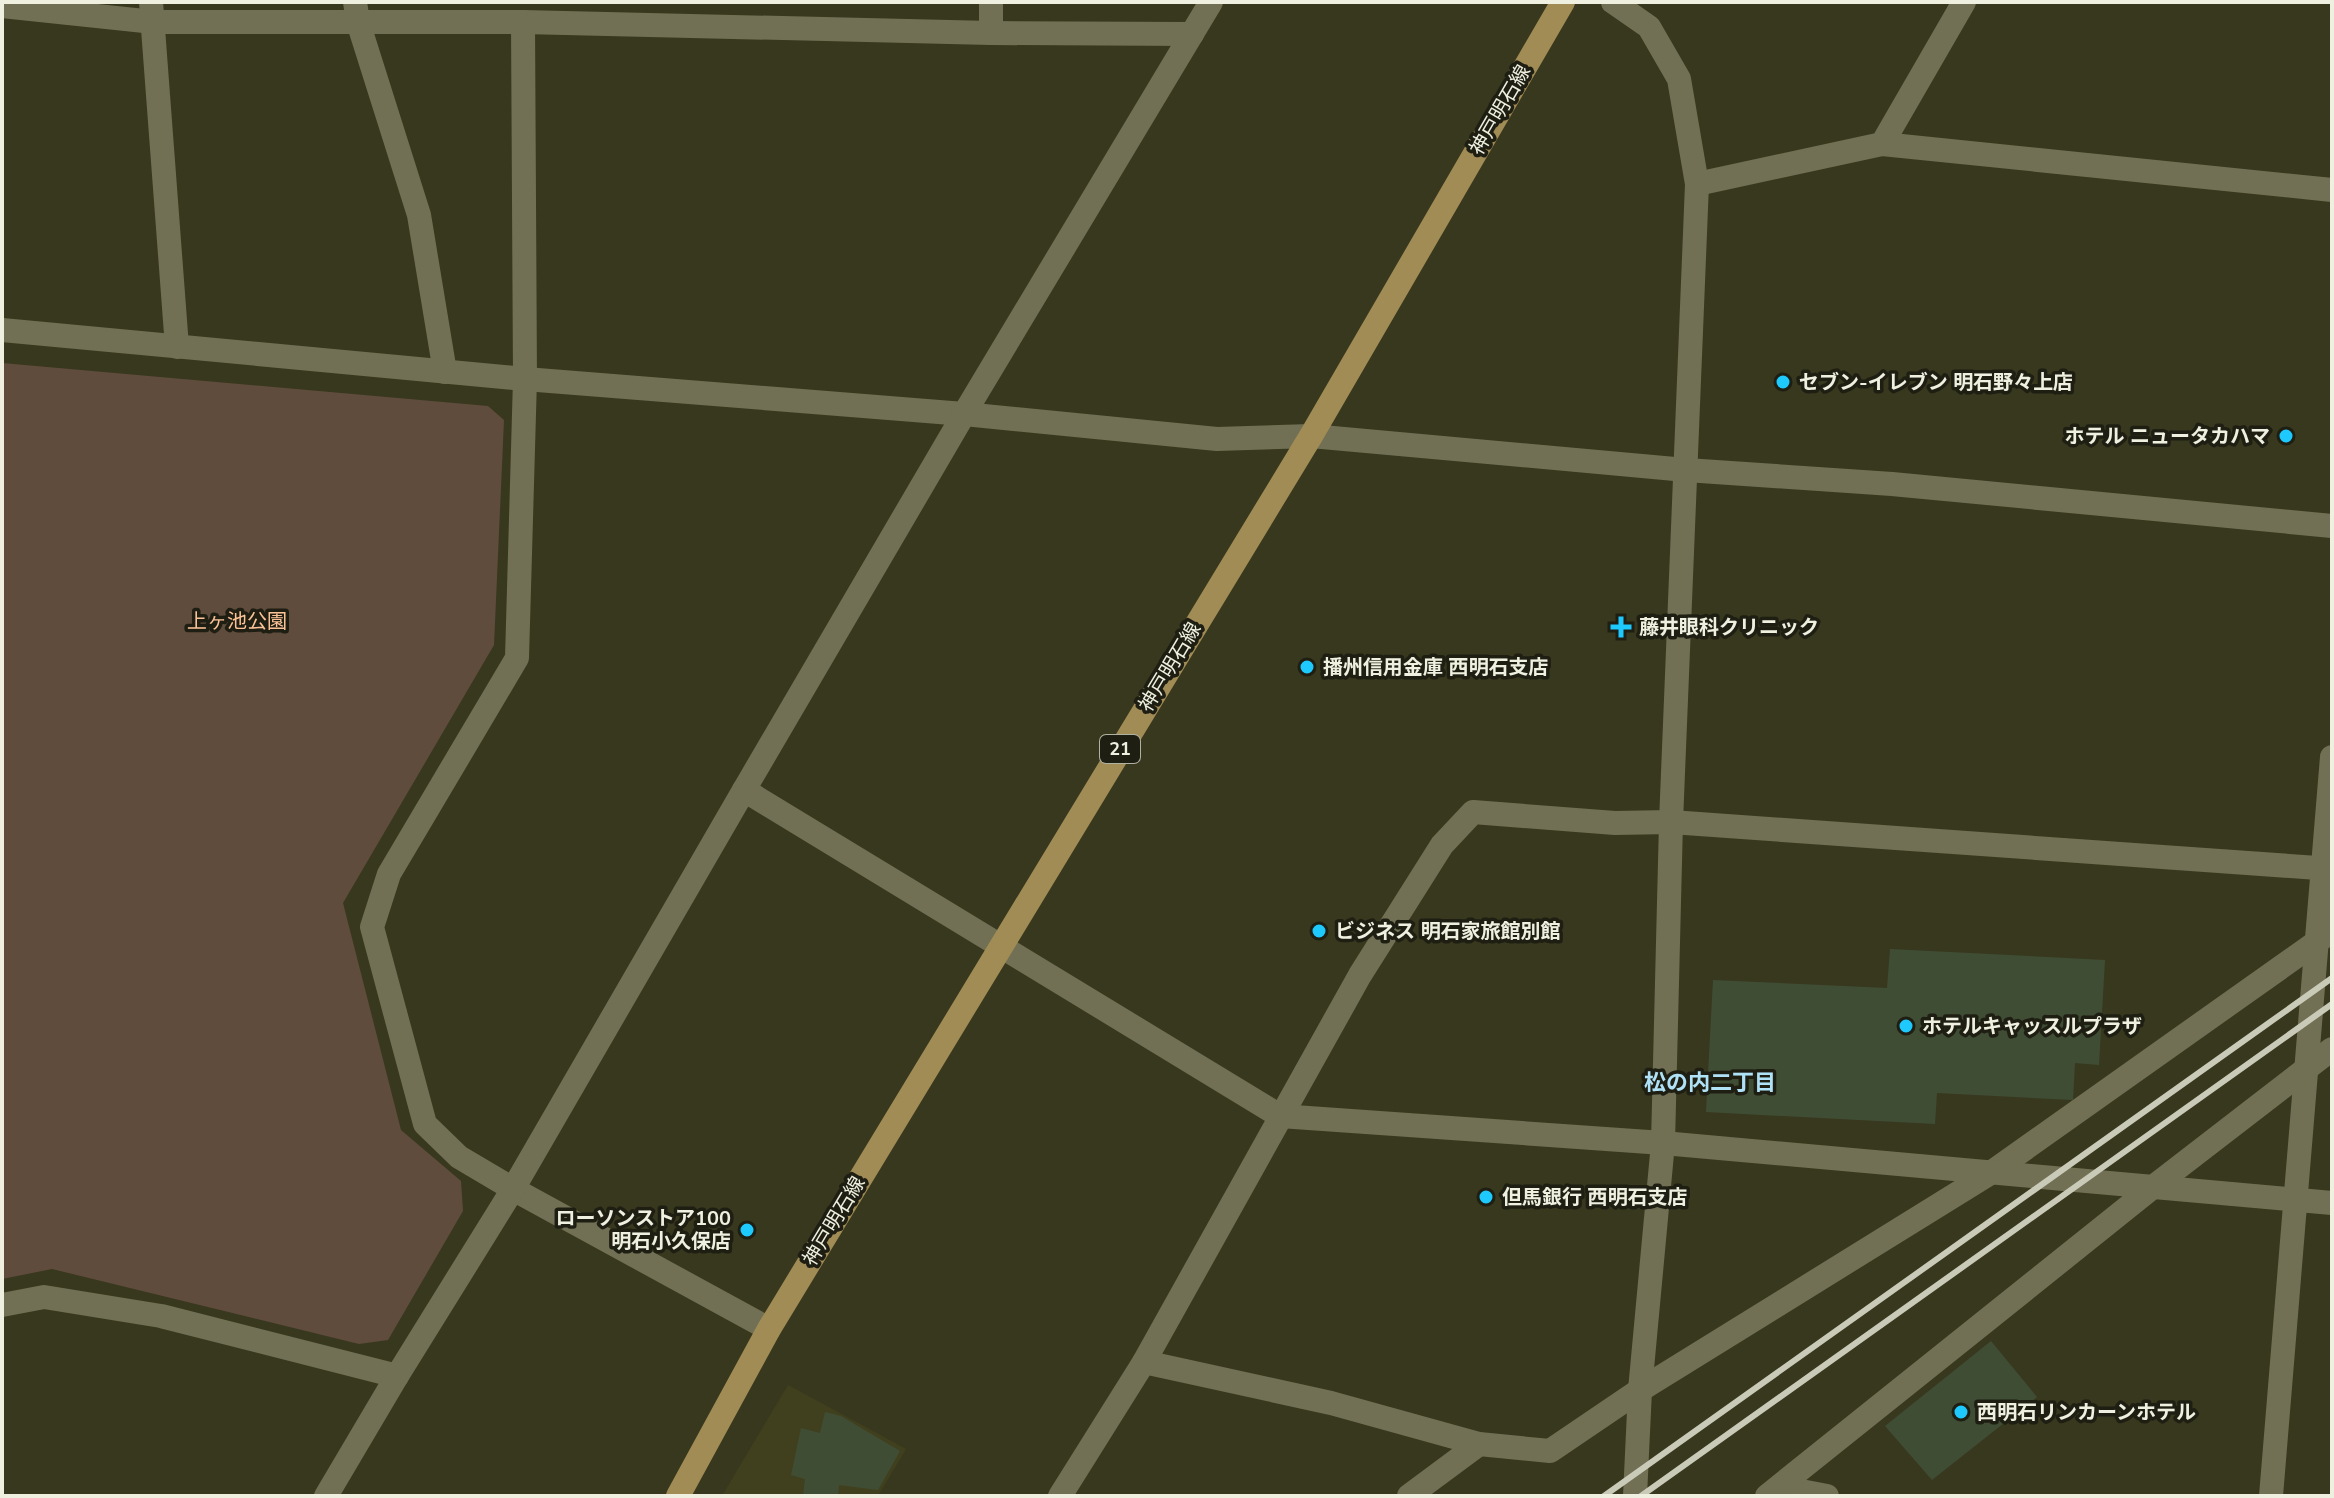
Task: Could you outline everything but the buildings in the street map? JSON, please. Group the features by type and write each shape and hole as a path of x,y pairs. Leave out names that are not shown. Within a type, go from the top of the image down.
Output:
{"main road":[{"name":"神戸明石線","path":"678,1496 769,1329 1311,436 1563,2"}],"street":[{"path":"991,2 991,33"},
{"path":"326,1496 513,1189 964,414 1211,2"},
{"path":"1613,2 1649,27 1679,79 1697,184 1671,822 1663,1143 1640,1390 1635,1496"},
{"path":"1882,144 1964,2"},
{"path":"2,6 152,12 461,12 523,22 991,33 1192,34"},
{"path":"152,12 177,347"},
{"path":"356,12 419,215 445,372"},
{"path":"523,22 525,379 517,658 389,874 372,927 425,1124 459,1157 769,1329"},
{"path":"1697,184 1882,144 2332,190"},
{"path":"2,330 1217,439 1311,436 1686,470 1892,484 2332,526"},
{"path":"2271,1496 2307,1066 2325,935 2332,757"},
{"path":"744,790 1280,1116 1663,1143 2332,1203"},
{"path":"1060,1496 1144,1362 1360,975 1442,845 1473,812 1615,823 1671,822 2328,869"},
{"path":"1144,1362 1331,1403 1479,1444 1550,1451 1640,1390 1992,1172 2325,935"},
{"path":"1774,1491 2153,1187 2332,1049"},
{"path":"2,1305 44,1297 161,1316 397,1376"},
{"path":"1409,1496 1479,1444"},
{"path":"1774,1491 1827,1496"}],"shaded area":[{"path":"788,1385 906,1449 879,1494 881,1496 722,1496"}],"green space":[{"name":"上ヶ池公園","path":"2,363 488,406 504,420 494,645 343,903 401,1130 461,1181 463,1211 388,1340 359,1344 52,1269 2,1279"}],"railway":[{"path":"1604,1496 2332,978"},
{"path":"1641,1496 2332,1004"}],"place":[{"name":"セブン-イレブン 明石野々上店","path":"1783,382"},
{"name":"ホテル ニュータカハマ","path":"2286,436"},
{"name":"藤井眼科クリニック","path":"1621,627"},
{"name":"播州信用金庫 西明石支店","path":"1307,667"},
{"name":"ビジネス 明石家旅館別館","path":"1319,931"},
{"name":"ホテルキャッスルプラザ","path":"1906,1026"},
{"name":"但馬銀行 西明石支店","path":"1486,1197"},
{"name":"ローソンストア100 明石小久保店","path":"747,1230"},
{"name":"西明石リンカーンホテル","path":"1961,1412"}],"district":[{"name":"松の内二丁目","path":"1710,1083"}]}
